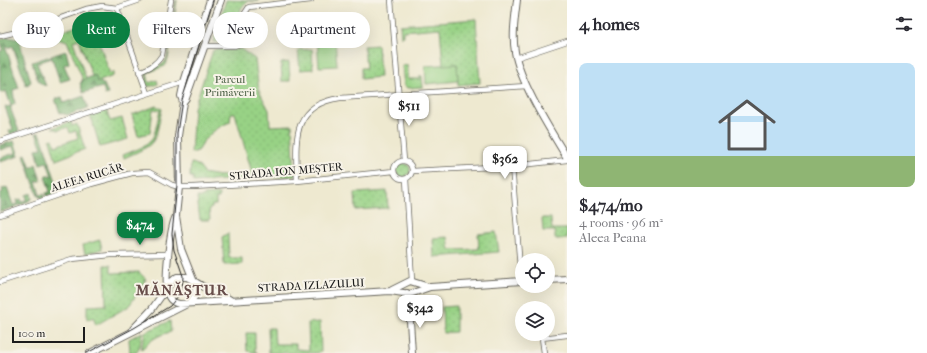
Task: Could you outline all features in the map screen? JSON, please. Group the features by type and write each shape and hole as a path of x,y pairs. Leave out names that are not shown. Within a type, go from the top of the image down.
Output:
{"main road":[{"path":"183,102 181,96 184,82 210,0"},
{"path":"205,43 221,0"},
{"path":"517,0 514,44 516,58 527,86 567,159"},
{"path":"187,304 179,304 172,301 168,294 169,254 171,230 176,216 179,187 178,136 183,102 186,98 203,48"},
{"path":"90,353 132,330 147,325 187,304 195,296 197,290 181,249 176,216"},
{"path":"132,330 152,309 172,279 180,276 188,277 194,282"},
{"path":"555,279 567,278"},
{"name":"STRADA IZLAZULUI","path":"187,304 390,291 406,293 415,292 430,287 515,281"},
{"name":"STRADA IZLAZULUI","path":"194,282 218,296 232,300"},
{"path":"410,305 415,292 414,282"},
{"name":"STRADA IZLAZULUI","path":"390,291 405,284 414,282 430,287"},
{"path":"405,284 404,288 410,305 412,353"}],"street":[{"path":"0,36 30,29 86,9 102,6 117,8 140,0"},
{"path":"139,72 152,66 162,55 171,0"},
{"path":"205,46 234,46 240,44 244,18 246,10 249,7 311,0"},
{"path":"391,0 404,161"},
{"path":"117,8 147,93"},
{"path":"516,58 567,41"},
{"path":"0,142 184,82"},
{"path":"297,181 296,136 299,125 308,112 324,102 332,99 527,86"},
{"path":"412,171 512,166 567,159"},
{"path":"404,161 410,165 412,171 411,175 406,179 398,178 394,171 396,164 404,161"},
{"path":"512,166 519,253"},
{"name":"STRADA ION MEȘTER","path":"179,187 297,181 394,171"},
{"name":"ALEEA RUCĂR","path":"0,215 91,184 132,173 149,172 179,187"},
{"path":"406,179 414,282"},
{"path":"0,282 72,259 111,255 169,254"},
{"path":"544,353 542,338 567,335"}],"green space":[{"path":"176,0 177,0 175,12"},
{"path":"226,0 259,1 249,1 241,8 241,12 222,12"},
{"path":"476,19 480,83 458,85 457,64 443,65 440,28 403,31 403,36 401,37 400,25"},
{"path":"72,28 72,48 75,48 86,78 83,80 67,41 64,40 64,31"},
{"path":"12,38 12,46 6,48 19,88 13,90 15,104 11,106 6,91 0,93 0,51 3,50 0,39"},
{"path":"378,45 380,77 361,79 361,68 366,68 364,48 370,48 370,46"},
{"path":"14,48 22,48 31,82 26,86"},
{"path":"82,48 101,48 110,74 114,72 113,76 98,82 95,75 92,76"},
{"path":"170,48 168,59 165,66 147,73 149,83 157,80 158,84 146,86 144,80 147,79 145,72 163,64 167,59"},
{"path":"318,48 336,48 337,66 319,67"},
{"name":"Parcul Primăverii","path":"241,49 255,59 259,91 269,110 270,126 292,125 295,176 193,182 193,177 190,177 191,163 198,166 203,173 219,176 252,173 235,113 231,113 230,122 213,132 204,140 198,151 191,153 194,108 213,50"},
{"path":"312,49 313,69 300,70 298,50"},
{"path":"66,51 69,63 64,65 70,79 60,82 52,58 37,63 46,86 40,83 36,77 32,62"},
{"path":"289,62 290,81 282,81 281,63"},
{"path":"457,64 458,81 426,84 425,66"},
{"path":"407,65 408,79 420,79 420,76 422,76 423,87 407,88 404,85 402,66"},
{"path":"95,75 98,82 100,81 104,84 108,94 105,95 103,87 83,93 80,83 83,82 81,81"},
{"path":"84,96 88,108 68,115 60,113 55,99 62,97 64,103"},
{"path":"11,106 11,110 19,131 10,134 9,131 13,129 5,107"},
{"path":"156,106 162,109 153,141 143,149 124,158 123,155 142,147 151,140 160,110 153,109 150,133 138,136 132,115"},
{"path":"106,109 110,121 122,118 128,139 100,147 90,114"},
{"path":"71,122 72,126 77,124 85,149 56,160 50,140 53,139 55,146 78,138 76,131 70,133 68,127 59,130 52,128"},
{"path":"36,133 40,133 41,135 59,191 47,196 46,193 50,192 45,176 52,176 47,162 40,164 36,149 42,148"},
{"path":"14,141 19,156 0,162 0,158 15,153 13,146 0,150 0,145"},
{"path":"26,154 31,168 36,164 41,181 36,181 40,195 44,194 45,197 41,198 38,196 24,155"},
{"path":"400,163 406,163 410,167 410,173 406,177 400,177 396,173 396,167"},
{"path":"7,188 13,205 18,204 17,200 21,199 22,202 27,200 26,195 31,193 32,199 21,205 19,202 20,205 0,212 0,193 3,192 2,189"},
{"path":"387,191 388,208 356,210 355,193"},
{"path":"219,194 219,198 216,198 216,205 212,205 212,208 209,209 210,220 200,220 197,197"},
{"path":"542,218 551,218 552,229 567,229 567,239 555,239 555,231 543,231"},
{"path":"496,232 499,252 434,257 433,238 448,237 450,250 479,249 478,234"},
{"path":"228,233 229,258 242,258 242,264 224,265 222,237"},
{"path":"100,240 102,249 85,254 83,245"},
{"path":"105,265 111,265 111,273 139,272 146,279 129,306 96,325 93,317 87,320 87,306 106,305"},
{"path":"456,306 456,332 443,333 442,307"},
{"path":"170,321 171,332 154,338 141,350 145,332"},
{"path":"320,322 321,351 318,353 269,353 268,328 274,328 275,344 296,344 296,349 309,350 308,323"},
{"path":"142,332 140,346 136,353 130,353 129,339"},
{"path":"246,333 255,333 255,351 258,353 247,351"}],"tram line":[{"path":"87,353 134,328 170,306 182,291 183,276 174,250 172,234 177,185 177,133 182,100 213,0"}],"district":[{"name":"MĂNĂȘTUR","path":"182,290"}]}
